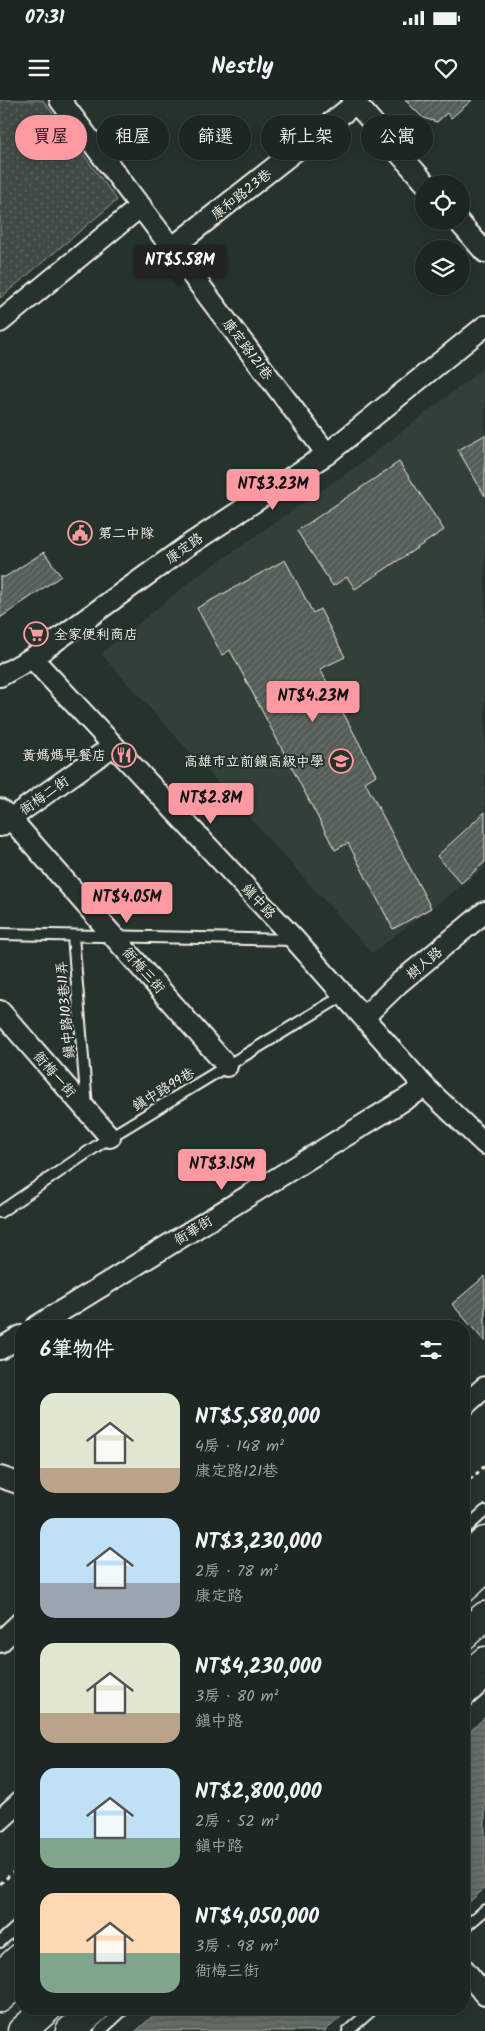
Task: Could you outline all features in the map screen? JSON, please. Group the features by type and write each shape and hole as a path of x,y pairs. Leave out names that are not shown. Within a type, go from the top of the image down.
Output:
{"main road":[{"path":"470,1555 485,1541"},
{"path":"470,1583 485,1569"},
{"path":"470,1630 485,1616"},
{"path":"470,1675 485,1661"},
{"path":"0,1976 15,1962"},
{"path":"0,1998 15,1984"},
{"path":"22,2031 40,2015"},
{"path":"70,2031 88,2015"}],"street":[{"name":"康定路121巷","path":"60,100 173,247 326,454"},
{"path":"354,102 418,175"},
{"name":"康和路23巷","path":"173,247 354,102"},
{"path":"0,322 142,206"},
{"path":"466,230 485,252"},
{"name":"康定路","path":"0,676 32,658 187,546 326,454 485,326"},
{"name":"鎮中路","path":"32,658 296,940 425,1086 485,1144"},
{"name":"衙梅二街","path":"4,818 113,746"},
{"name":"衙梅三街","path":"4,818 116,938 227,1066"},
{"name":"樹人路","path":"365,1016 399,983 485,912"},
{"name":"衙梅一街","path":"0,1011 110,1137"},
{"name":"衙華街","path":"47,1320 425,1086"},
{"path":"470,1401 485,1387"},
{"path":"0,1477 15,1482"},
{"path":"0,1642 15,1628"},
{"path":"0,1820 15,1806"},
{"path":"470,1976 485,1995"}],"lane":[{"path":"0,934 116,938 296,940"},
{"name":"鎮中路103巷11弄","path":"73,936 87,1112"},
{"name":"鎮中路99巷","path":"0,1212 110,1137 344,995"},
{"path":"470,1525 485,1512"},
{"path":"470,1699 485,1685"},
{"path":"470,1923 485,1910"},
{"path":"0,1942 15,1928"},
{"path":"100,2031 117,2015"},
{"path":"348,2031 366,2015"}],"path":[{"path":"470,1480 485,1466"},
{"path":"0,1884 15,1870"}],"shaded area":[{"path":"0,100 43,100 54,115 15,115 15,160 87,159 117,200 0,298"},
{"name":"高雄市立前鎮高級中學","path":"485,367 485,868 372,953 101,654 192,580 361,463"},
{"path":"485,1717 485,1888 470,1902 470,1731"},
{"path":"153,2015 343,2015 325,2031 136,2031"}],"building":[{"path":"405,100 472,100 451,118 447,113 437,122 433,121 433,115 420,115"},
{"path":"485,435 485,496 458,450"},
{"path":"399,462 444,530 355,589 347,577 333,586 297,531"},
{"path":"44,552 61,576 0,618 0,577 5,577"},
{"path":"285,560 313,613 320,609 345,657 320,669 376,775 365,782 431,908 393,929 348,843 335,850 230,650 222,655 197,608"},
{"path":"485,812 485,862 461,883 437,856"},
{"path":"485,1276 485,1342 470,1325 470,1320 466,1320 452,1304"}],"place":[{"name":"第二中隊","path":"80,533"},
{"name":"全家便利商店","path":"36,634"},
{"name":"黃媽媽早餐店","path":"124,755"},
{"name":"高雄市立前鎮高級中學","path":"341,761"}]}
